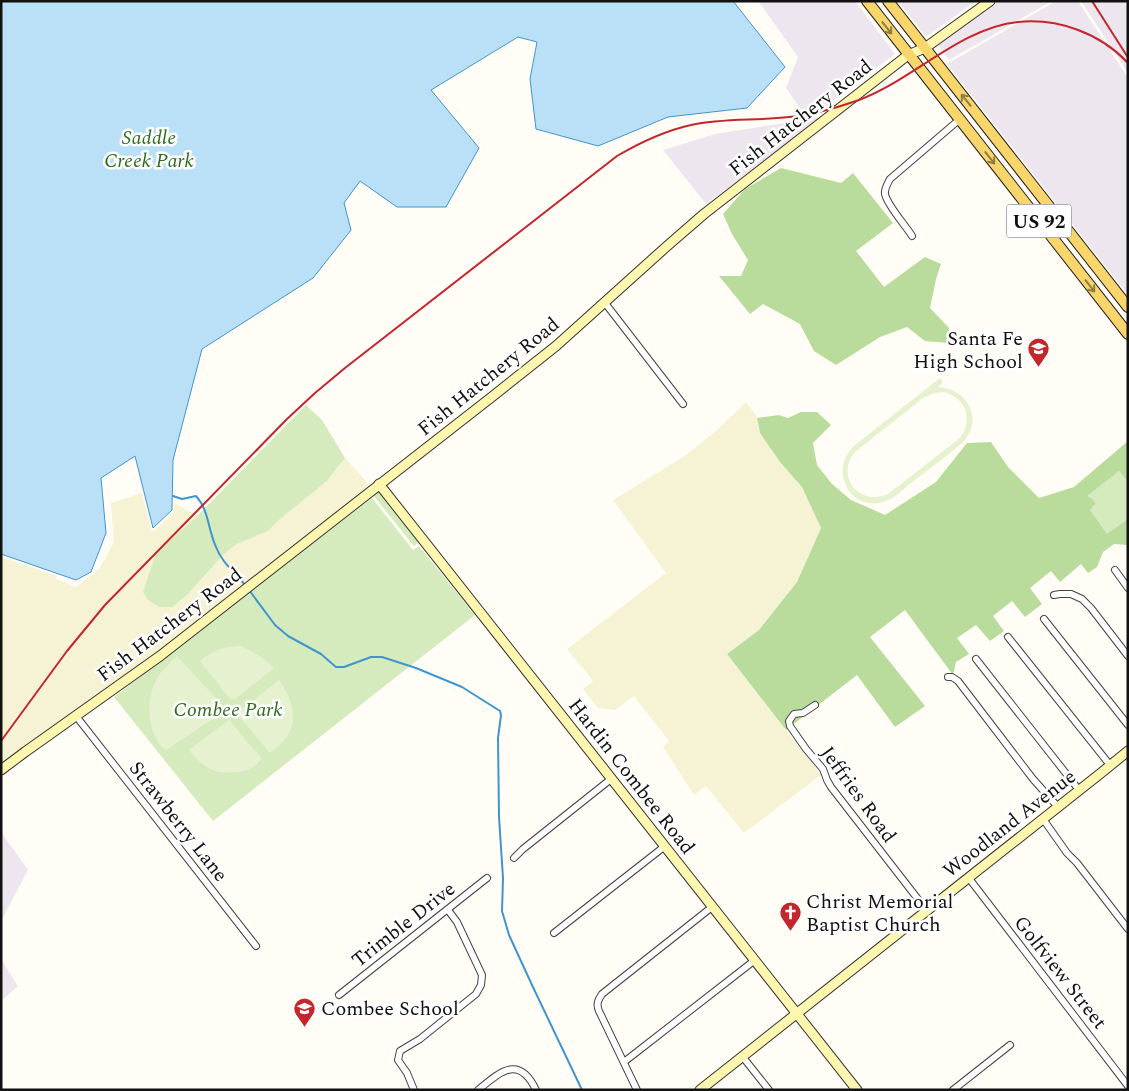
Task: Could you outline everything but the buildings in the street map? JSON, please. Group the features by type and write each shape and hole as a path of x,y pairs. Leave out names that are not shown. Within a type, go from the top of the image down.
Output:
{"main road":[{"name":"US 92","path":"867,1 1128,334"},
{"name":"US 92","path":"888,1 1128,307"}],"street":[{"name":"Fish Hatchery Road","path":"1,770 160,656 556,346 704,214 908,54 925,48 990,1"},
{"path":"912,236 885,194 890,179 960,119"},
{"path":"605,303 683,404"},
{"name":"Hardin Combee Road","path":"379,484 857,1090"},
{"path":"1115,570 1128,588"},
{"path":"1054,595 1071,594 1082,599 1128,656"},
{"path":"1044,619 1128,725"},
{"path":"1008,637 1110,765"},
{"path":"976,659 1079,790"},
{"path":"948,678 952,677 958,681 1033,778 1058,807"},
{"name":"Jeffries Road","path":"816,705 803,713 794,714 789,721 790,726 823,769 831,787 921,903 928,908"},
{"name":"Strawberry Lane","path":"76,716 256,946"},
{"name":"Woodland Avenue","path":"700,1090 1128,751"},
{"path":"514,858 611,779"},
{"path":"1044,818 1067,852 1128,929"},
{"path":"554,932 665,846"},
{"name":"Trimble Drive","path":"339,995 487,878"},
{"name":"Golfview Street","path":"968,878 1128,1086"},
{"path":"637,1090 598,1007 599,999 602,994 712,907"},
{"path":"414,1090 407,1073 398,1060 400,1051 420,1039 476,994 481,985 482,975 457,922 448,910"},
{"path":"624,1062 755,960"},
{"path":"953,1090 1010,1044"},
{"path":"742,1056 769,1090"},
{"path":"478,1090 499,1073 510,1069 520,1071 529,1077 536,1090"}],"shaded area":[{"path":"758,1 855,1 895,54 828,105 801,110 786,88 798,57"},
{"path":"898,1 976,1 926,37"},
{"path":"995,1 1052,1 949,60 937,44"},
{"path":"1056,1 1078,1 1128,78 1128,295 947,64"},
{"path":"1081,1 1128,1 1128,73"},
{"path":"821,117 706,204 663,150 715,134"},
{"path":"746,402 756,415 760,433 780,462 802,486 821,528 797,582 759,630 727,654 821,775 744,833 706,786 694,795 663,747 669,741 634,696 615,710 598,708 583,689 593,681 567,649 666,573 613,500 685,456 719,428"},
{"path":"345,458 367,482 369,488 158,653 1,767 1,557 57,576 56,579 76,587 100,568 114,542 111,503 142,493 151,529 154,531 174,512 175,503 197,516 156,553 148,600 159,607 187,595 223,555 237,544 268,531 327,481"},
{"path":"1,832 28,870 1,921"},
{"path":"1,959 18,986 1,1001"}],"green space":[{"path":"781,168 841,183 853,173 893,223 856,251 884,287 925,257 941,264 930,308 949,328 948,343 925,341 907,327 880,337 836,365 814,351 800,324 763,304 750,314 719,276 741,276 748,260 732,234 723,214 745,189"},
{"path":"940,378 943,382 938,387 949,389 958,394 966,400 970,408 972,427 968,436 960,445 900,493 886,501 873,503 862,501 853,496 847,487 843,477 843,466 847,455 855,445","holes":["943,392 951,395 962,404 967,417 964,431 960,438 888,494 877,497 868,496 860,493 853,487 848,471 849,461 855,452 923,398"]},
{"path":"306,405 322,420 345,458 327,481 268,531 237,544 223,555 187,595 172,607 159,607 148,600 143,592 156,553 197,516"},
{"path":"801,412 817,412 831,425 813,443 817,465 832,484 851,500 885,515 936,482 967,443 991,442 1008,467 1039,498 1074,487 1128,441 1128,482 1119,471 1087,496 1096,504 1090,510 1107,534 1128,519 1128,545 1114,544 1103,552 1097,567 1088,573 1081,564 1060,582 1051,571 1030,588 1042,604 1025,617 1012,601 993,616 1004,631 990,641 976,625 957,638 969,654 956,662 953,675 905,610 870,637 925,706 895,727 857,675 786,730 727,654 759,630 797,582 821,528 802,487 780,462 760,433 757,418 779,415 788,418"},
{"path":"1119,471 1128,482 1128,519 1107,535 1090,510 1096,505 1086,496"},
{"path":"378,489 421,544 418,543 414,546 373,495"},
{"name":"Combee Park","path":"372,498 413,550 419,546 475,615 213,821 114,697"},
{"path":"240,646 258,655 274,668 235,699 230,699 200,661 218,650"},
{"path":"177,656 224,707 223,712 166,750 154,735 149,711 151,695 156,680"},
{"path":"279,680 290,700 293,721 287,736 270,753 240,717 241,710"},
{"path":"229,720 262,759 249,769 227,773 208,768 189,750"}],"water":[{"name":"Saddle Creek Park","path":"1,1 733,1 785,67 747,108 668,117 598,146 536,129 530,79 537,42 518,37 431,90 479,148 446,207 397,207 360,181 344,203 351,230 313,278 202,349 173,460 172,510 153,528 135,456 101,478 106,533 91,572 76,580 1,554"}],"waterway":[{"path":"173,496 182,499 196,496 206,514 213,541 219,553 225,563 245,585"},
{"path":"249,590 275,625 288,636 321,654 336,667 344,667 371,657 382,657 416,668 462,687 500,711 498,738 499,817 503,878 502,911 509,935 582,1090"}],"railway":[{"path":"1092,1 1127,56"},
{"path":"1,741 67,651 105,605 287,419 345,368 617,156 671,130 691,125 715,121 798,116 824,111 859,100 879,91 956,44 976,34 997,26 1018,22 1048,22 1078,30 1105,43 1128,63"}],"place":[{"name":"Santa Fe High School","path":"1039,368"},
{"name":"Christ Memorial Baptist Church","path":"790,932"},
{"name":"Combee School","path":"305,1027"}]}
